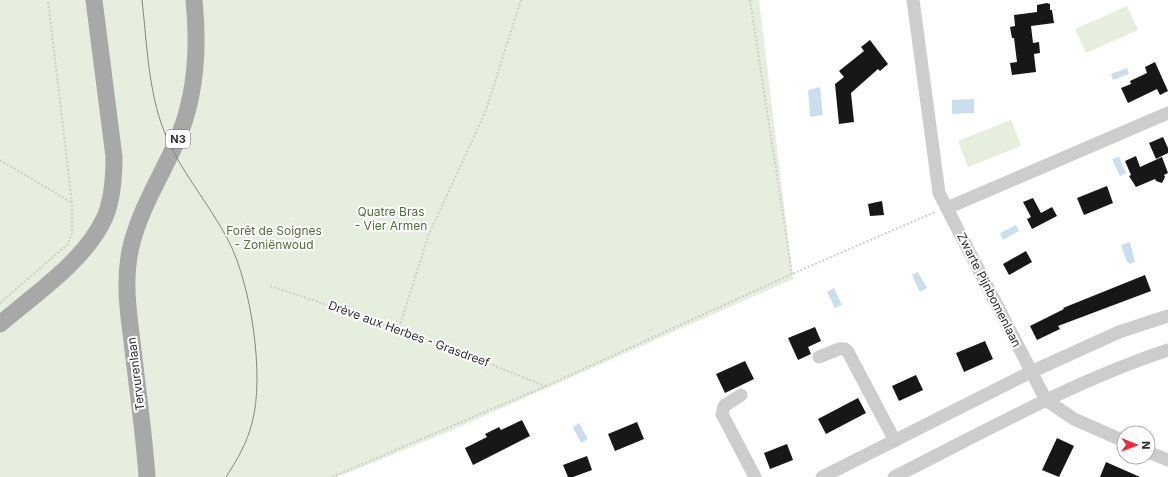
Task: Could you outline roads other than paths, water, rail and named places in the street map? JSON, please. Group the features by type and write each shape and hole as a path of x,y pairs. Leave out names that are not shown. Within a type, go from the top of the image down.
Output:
{"main road":[{"path":"0,324 75,259 97,232 104,218 110,199 114,172 114,157 94,0"},
{"name":"Tervurenlaan","path":"147,477 128,307 127,270 130,251 141,214 176,144 192,95 197,56 194,0"}],"street":[{"name":"Zwarte Pijnbomenlaan","path":"913,0 938,193 1046,400"},
{"path":"947,208 1168,113"},
{"path":"825,476 1031,372 1119,332 1168,316"},
{"path":"819,357 840,349 845,349 848,352 895,441"},
{"path":"894,477 1046,400 1108,371 1168,350"},
{"path":"741,395 724,406 722,414 754,477"},
{"path":"1046,400 1074,419 1116,437"},
{"path":"1156,455 1168,460"}],"water":[{"path":"1127,68 1129,74 1113,80 1111,74"},
{"path":"820,87 823,115 810,117 808,90"},
{"path":"974,99 974,113 952,114 952,100"},
{"path":"1119,157 1126,173 1120,176 1112,159"},
{"path":"1016,225 1019,231 1003,240 1000,233"},
{"path":"1130,242 1135,262 1130,264 1127,262 1121,245"},
{"path":"918,272 927,288 920,292 912,275"},
{"path":"834,288 842,305 835,308 827,292"},
{"path":"579,423 588,439 581,443 573,427"}],"tram line":[{"path":"142,0 151,83 164,131 186,173 228,240 243,280 254,330 257,381 256,403 252,423 247,437 238,458 226,477"}],"park label":[{"name":"Quatre Bras - Vier Armen","path":"391,219"},
{"name":"Forêt de Soignes - Zoniënwoud","path":"274,238"}]}
